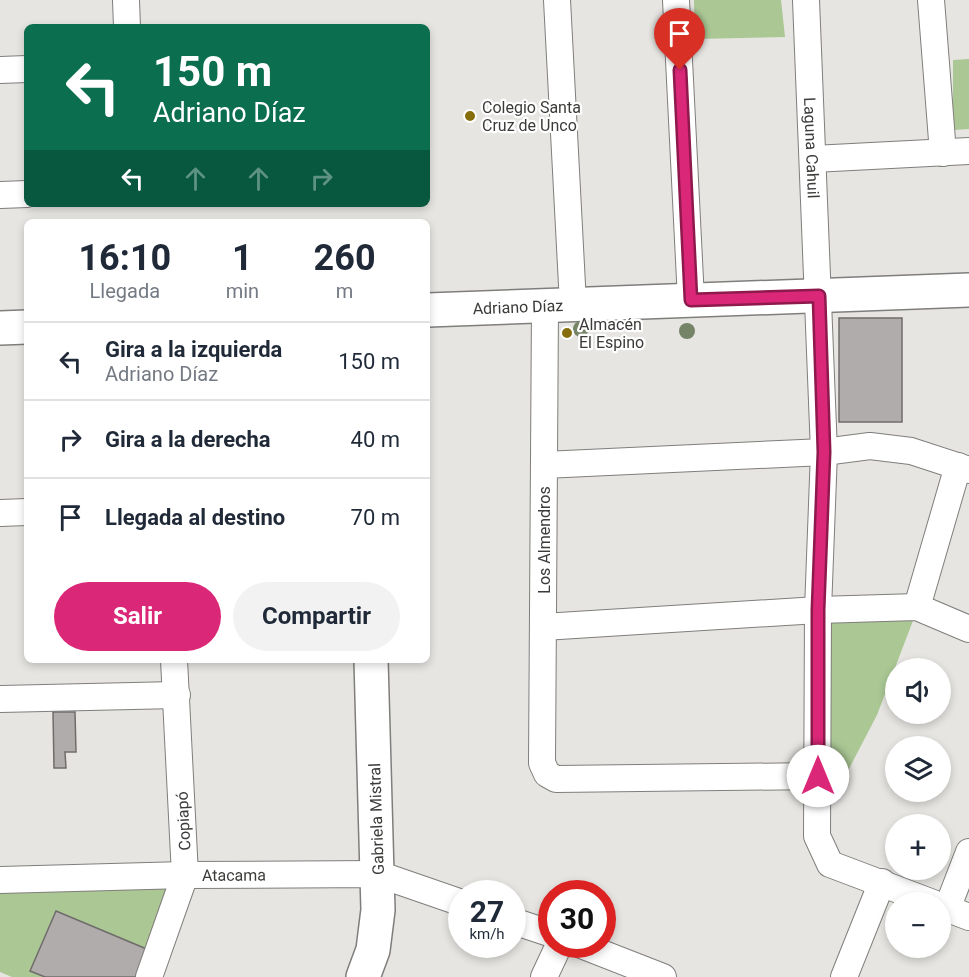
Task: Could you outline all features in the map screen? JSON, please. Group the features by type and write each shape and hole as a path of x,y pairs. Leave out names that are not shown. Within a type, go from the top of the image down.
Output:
{"main road":[{"name":"Adriano Díaz","path":"430,310 969,290"},
{"path":"0,328 24,327"},
{"name":"Gabriela Mistral","path":"363,977 373,950 378,874 371,663"}],"street":[{"path":"126,0 127,24"},
{"name":"Los Almendros","path":"557,0 559,305 544,465 542,763 547,774 556,779 818,776"},
{"path":"676,0 691,300"},
{"name":"Laguna Cahuil","path":"806,0 824,452 818,610 817,836 830,864 906,892"},
{"path":"931,0 943,153"},
{"path":"0,70 24,69"},
{"path":"813,159 969,151"},
{"path":"0,195 24,194"},
{"path":"544,465 824,452 870,446 911,451 963,468 917,607"},
{"path":"0,513 24,512"},
{"path":"543,627 818,610 917,607 969,628"},
{"name":"Copiapó","path":"149,977 185,875 174,663"},
{"path":"0,699 177,694"},
{"path":"951,899 969,852"},
{"name":"Atacama","path":"0,880 185,875 378,874 448,898"},
{"path":"844,977 882,882"},
{"path":"544,977 553,958"},
{"path":"614,958 663,977"}],"green space":[{"path":"694,0 781,0 785,37 695,39"},
{"path":"969,59 969,129 953,130 953,60"},
{"path":"914,618 899,658 885,658 885,694 877,715 828,809 830,621"},
{"path":"176,883 143,977 12,977 0,972 0,886"}],"building":[{"path":"839,318 902,318 902,422 839,422"},
{"path":"53,712 75,712 76,752 65,752 66,768 54,768"},
{"path":"56,911 149,950 138,977 45,977 30,971"}],"place":[{"name":"Colegio Santa Cruz de Unco","path":"470,116"},
{"name":"Almacén El Espino","path":"567,333"}],"route":[{"path":"680,70 691,300 819,296 824,452 818,610 818,776"}]}
